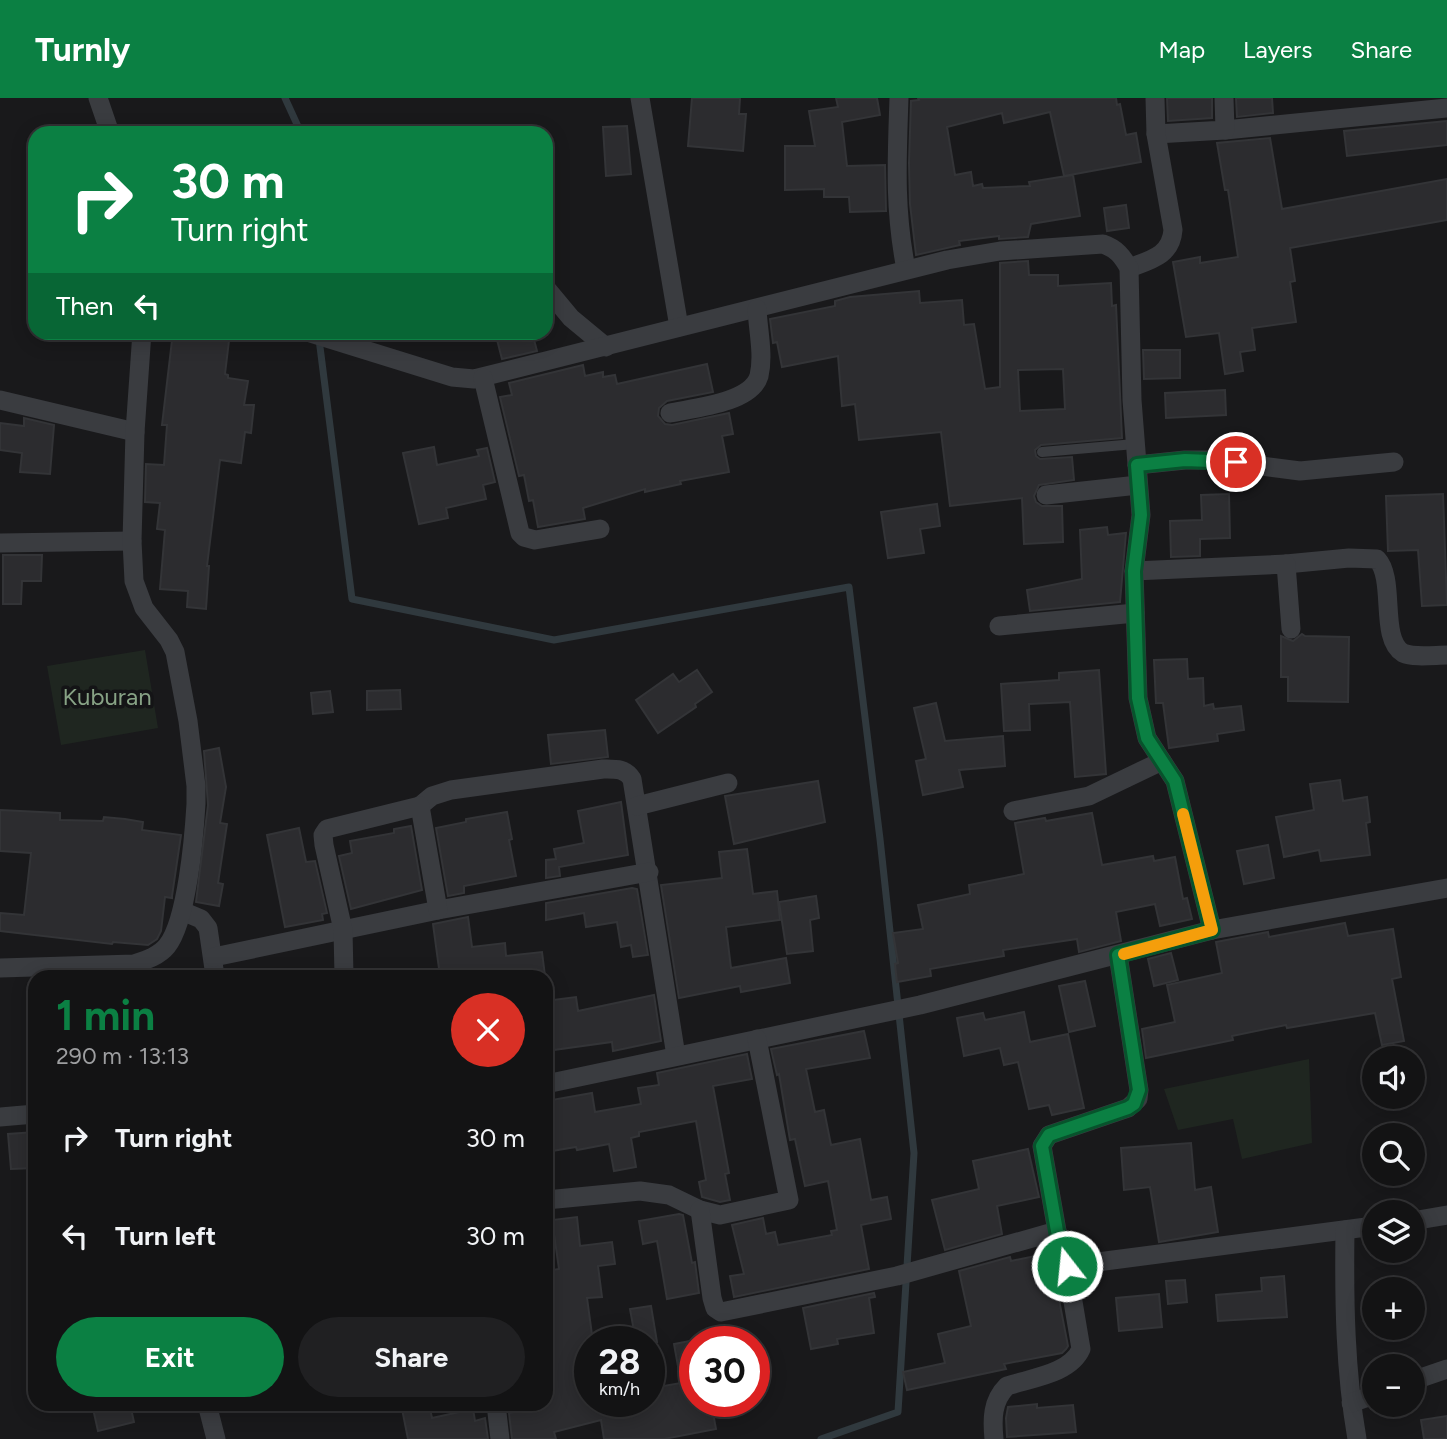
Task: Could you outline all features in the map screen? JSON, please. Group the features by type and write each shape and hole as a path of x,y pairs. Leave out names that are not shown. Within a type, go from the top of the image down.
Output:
{"street":[{"path":"99,98 108,126"},
{"path":"639,98 679,327"},
{"path":"899,98 896,196 906,269"},
{"path":"1129,268 1162,255 1172,240 1173,230 1156,134 1155,98"},
{"path":"1224,98 1225,130"},
{"path":"1156,134 1225,130 1409,105 1447,108"},
{"path":"330,340 461,379 483,377 906,269 1000,251 1103,244 1113,248 1121,254 1129,268 1132,400 1141,515 1134,571 1138,698 1147,738 1175,781 1212,930"},
{"path":"553,299 570,318 607,347"},
{"path":"670,413 734,399 753,387 758,378 760,362 757,309"},
{"path":"89,970 134,964 149,959 164,949 173,937 182,911 196,804 188,721 174,652 169,640 144,608 134,581 132,541 135,432 141,340"},
{"path":"483,377 520,533 535,540 600,529"},
{"path":"0,400 135,432"},
{"path":"1137,465 1215,460 1300,471 1394,462"},
{"path":"1046,495 1138,485"},
{"path":"0,543 132,541"},
{"path":"1134,571 1286,564 1349,558 1377,559 1385,579 1392,634 1399,649 1408,654 1447,655"},
{"path":"1286,564 1291,629"},
{"path":"999,626 1135,613"},
{"path":"1013,811 1089,796 1162,761"},
{"path":"344,970 343,930 324,845 324,832 327,829 420,806 432,796 451,790 623,770 632,779 649,872 676,1056"},
{"path":"637,806 729,783"},
{"path":"420,806 438,910"},
{"path":"182,911 205,922 214,967 343,930 649,872"},
{"path":"553,1082 920,1005 1212,930 1447,888"},
{"path":"994,1439 993,1421 1000,1393 1007,1386 1064,1367 1077,1359 1081,1349 1067,1266 1057,1231 1042,1153 1045,1139 1049,1135 1128,1108 1138,1099 1139,1090 1118,955"},
{"path":"0,968 54,970"},
{"path":"553,1199 640,1191 669,1195 700,1210 720,1215 789,1200 757,1039"},
{"path":"0,1117 28,1115"},
{"path":"700,1210 712,1298 715,1308 720,1312 897,1276 1057,1231"},
{"path":"1425,1219 1447,1216"},
{"path":"1067,1266 1362,1228"},
{"path":"1345,1230 1344,1312 1351,1403 1357,1439"},
{"path":"1425,1377 1447,1369"},
{"path":"1351,1403 1362,1399"},
{"path":"209,1411 216,1439"},
{"path":"497,1411 500,1439"}],"lane":[{"path":"1042,452 1135,444"}],"green space":[{"name":"Kuburan","path":"145,650 158,728 61,745 47,666"},
{"path":"1309,1059 1312,1143 1242,1159 1233,1119 1178,1130 1164,1089"}],"building":[{"path":"692,98 740,98 739,114 746,114 743,151 688,146"},
{"path":"836,98 877,98 880,115 842,122 847,166 885,165 886,211 850,212 849,197 824,197 824,189 785,190 785,146 815,146 809,111 838,107"},
{"path":"918,98 1116,98 1117,105 1120,104 1126,135 1136,133 1141,162 1064,176 1050,112 1004,123 1002,113 947,127 955,175 971,172 973,186 982,184 983,188 1030,186 1029,182 1073,175 1080,216 1031,224 1028,237 999,239 999,236 959,241 960,245 916,255 910,204 909,163 911,101 919,100"},
{"path":"1167,98 1212,98 1212,118 1168,121"},
{"path":"1236,98 1272,98 1273,113 1237,117"},
{"path":"1447,121 1447,145 1347,156 1344,131"},
{"path":"627,126 631,174 606,176 603,127"},
{"path":"1270,138 1282,209 1447,179 1447,220 1290,248 1295,281 1290,282 1296,322 1252,328 1255,350 1240,352 1243,371 1225,374 1219,333 1186,337 1173,262 1200,257 1200,263 1238,257 1228,190 1225,190 1217,143"},
{"path":"1126,205 1129,228 1107,231 1104,208"},
{"path":"1028,261 1029,275 1058,275 1058,286 1111,283 1112,306 1116,305 1122,438 1041,445 1035,450 1040,459 1072,457 1074,480 1039,485 1034,496 1036,502 1042,506 1062,506 1063,542 1024,544 1022,498 950,506 941,432 859,440 855,404 842,406 838,356 782,367 777,342 773,343 770,319 835,306 835,301 850,297 919,291 920,303 962,300 964,325 974,324 985,389 1000,387 1000,263","holes":["1063,369 1065,409 1020,411 1018,370"]},
{"path":"172,340 229,340 225,374 228,378 248,381 244,405 254,405 251,433 245,432 241,463 220,460 207,566 206,609 187,607 188,591 160,589 165,530 157,529 160,503 145,502 146,464 164,465 167,425 162,425"},
{"path":"497,340 534,340 537,351 502,359"},
{"path":"1143,350 1180,350 1180,378 1144,379"},
{"path":"707,364 713,392 667,401 659,408 658,416 665,424 672,425 729,413 733,434 722,436 729,472 680,481 681,484 645,492 645,489 583,508 585,519 538,527 533,500 529,501 524,475 519,476 500,397 512,395 509,383 583,365 585,376 603,372 603,377 615,375 617,384"},
{"path":"1225,390 1226,415 1166,418 1165,393"},
{"path":"24,418 54,425 50,474 20,472 22,453 0,450 0,423 24,426"},
{"path":"434,447 437,465 479,456 477,450 487,448 495,482 483,485 486,499 446,508 448,518 419,524 403,453"},
{"path":"1229,494 1230,538 1200,539 1200,556 1171,557 1170,521 1202,520 1201,495"},
{"path":"1443,494 1447,605 1422,606 1418,550 1388,551 1386,496"},
{"path":"937,504 940,526 920,529 924,553 888,558 881,512"},
{"path":"1107,527 1108,535 1126,533 1120,602 1030,611 1027,590 1082,579 1080,530"},
{"path":"3,555 42,555 41,581 22,581 21,604 3,604"},
{"path":"1302,634 1349,637 1348,702 1288,701 1288,677 1281,677 1281,636 1293,641"},
{"path":"1187,659 1188,679 1203,678 1204,706 1213,704 1214,709 1241,706 1244,730 1217,734 1218,741 1169,748 1163,703 1156,703 1154,660"},
{"path":"697,670 712,692 695,704 696,707 658,733 636,700 673,674 679,682"},
{"path":"1099,670 1106,774 1075,777 1070,702 1029,704 1030,730 1004,731 1001,684 1059,680 1059,673"},
{"path":"400,690 401,709 367,710 367,691"},
{"path":"330,691 333,712 313,714 311,693"},
{"path":"936,703 945,741 1003,736 1005,766 959,770 963,787 923,795 916,761 926,759 914,708"},
{"path":"605,730 608,757 551,764 548,735"},
{"path":"219,748 226,787 220,823 227,824 218,883 223,884 219,906 196,902 208,805 204,751"},
{"path":"1340,780 1343,801 1367,797 1370,822 1366,823 1370,855 1321,861 1319,850 1284,857 1276,817 1314,810 1310,784"},
{"path":"818,781 825,822 734,844 725,796"},
{"path":"621,802 628,855 559,867 560,876 546,878 546,860 556,859 554,849 584,843 578,811"},
{"path":"0,810 60,813 60,820 103,821 104,817 125,819 143,822 142,830 181,835 172,898 165,897 161,931 157,939 148,945 112,944 0,931 0,913 24,915 31,853 0,851"},
{"path":"507,812 516,876 464,886 464,893 448,896 436,828 466,822 466,819"},
{"path":"1092,813 1102,865 1153,856 1154,861 1175,857 1183,899 1187,898 1192,919 1160,926 1155,904 1116,912 1121,941 1079,952 1077,939 1003,950 1004,956 930,969 931,976 897,982 895,964 898,963 893,933 923,929 918,905 970,894 969,885 1024,874 1015,823"},
{"path":"411,826 422,890 351,909 339,856 352,853 350,841 394,833 394,829"},
{"path":"299,828 306,862 315,861 327,913 322,914 323,920 285,927 267,835"},
{"path":"1268,845 1274,878 1244,884 1237,851"},
{"path":"747,849 753,894 777,891 780,920 726,927 731,968 786,958 790,983 741,992 740,986 679,998 661,885 722,878 719,852"},
{"path":"637,889 648,955 633,957 631,945 621,947 617,922 586,927 584,913 546,920 546,903"},
{"path":"816,896 819,918 810,920 813,951 787,954 779,902"},
{"path":"468,917 472,947 505,943 506,956 542,952 544,970 439,970 433,924"},
{"path":"1345,923 1348,936 1393,929 1401,977 1392,979 1404,1041 1382,1045 1375,1013 1287,1028 1286,1025 1232,1036 1233,1040 1146,1058 1142,1029 1175,1022 1167,985 1222,973 1216,942 1268,932 1269,937"},
{"path":"1171,953 1178,980 1154,986 1148,959"},
{"path":"1085,981 1095,1026 1069,1032 1059,986"},
{"path":"654,995 661,1041 613,1051 612,1042 553,1050 553,1000 576,997 578,1011"},
{"path":"1024,1012 1030,1042 1068,1034 1084,1108 1052,1115 1049,1105 1029,1109 1018,1062 1004,1065 1000,1048 964,1056 957,1018 983,1013 985,1020"},
{"path":"864,1031 870,1058 806,1069 815,1112 824,1110 831,1145 860,1139 871,1200 887,1197 891,1219 861,1225 869,1269 734,1297 730,1276 744,1274 732,1225 763,1218 766,1234 775,1232 778,1245 832,1235 831,1231 837,1230 828,1181 805,1186 795,1139 790,1140 779,1074 777,1075 771,1049"},
{"path":"747,1054 752,1079 713,1086 729,1173 725,1174 730,1200 720,1202 702,1197 699,1182 706,1180 696,1121 639,1132 639,1136 631,1138 636,1167 614,1171 609,1144 553,1151 553,1100 592,1093 595,1112 641,1104 638,1088 659,1085 657,1073"},
{"path":"28,1133 28,1168 11,1169 8,1134"},
{"path":"1191,1143 1195,1190 1211,1187 1218,1232 1159,1242 1150,1187 1124,1190 1121,1148"},
{"path":"1028,1149 1039,1197 997,1206 1002,1234 945,1250 932,1200 979,1189 973,1161"},
{"path":"683,1215 692,1263 695,1262 699,1293 667,1299 657,1241 643,1244 639,1221"},
{"path":"577,1217 580,1246 612,1242 615,1264 598,1266 602,1297 587,1298 591,1326 574,1326 574,1417 665,1417 665,1386 679,1383 679,1417 714,1417 716,1429 664,1439 604,1439 601,1420 554,1432 556,1439 512,1439 509,1413 553,1411 553,1270 559,1269 553,1220"},
{"path":"1050,1253 1068,1346 1062,1353 1004,1364 1006,1369 907,1390 903,1372 945,1363 938,1334 971,1326 959,1271 1010,1257 1011,1261"},
{"path":"1284,1276 1287,1317 1218,1321 1216,1295 1262,1291 1261,1278"},
{"path":"1185,1280 1187,1302 1168,1304 1166,1281"},
{"path":"874,1293 875,1297 869,1298 874,1333 837,1339 838,1344 811,1349 803,1308"},
{"path":"1159,1294 1162,1327 1119,1331 1116,1298"},
{"path":"651,1306 654,1326 633,1326 630,1309"},
{"path":"679,1343 679,1372 674,1344"},
{"path":"1037,1404 1037,1408 1073,1405 1076,1432 1007,1437 1008,1407"},
{"path":"94,1411 132,1411 134,1422 98,1431"},
{"path":"402,1411 430,1411 432,1418 473,1411 475,1421 485,1418 488,1439 408,1439"},
{"path":"1447,1416 1447,1439 1424,1439 1421,1420"}],"waterway":[{"path":"285,98 298,126"},
{"path":"319,340 352,599 554,640 849,587 914,1153 898,1412 821,1439"}],"slow traffic":[{"path":"1124,954 1212,930 1183,814"}],"route":[{"path":"1067,1266 1057,1231 1042,1146 1049,1135 1128,1108 1138,1099 1139,1090 1118,955 1212,930 1175,781 1147,738 1138,698 1134,571 1141,515 1137,465 1185,460 1236,462"}]}
